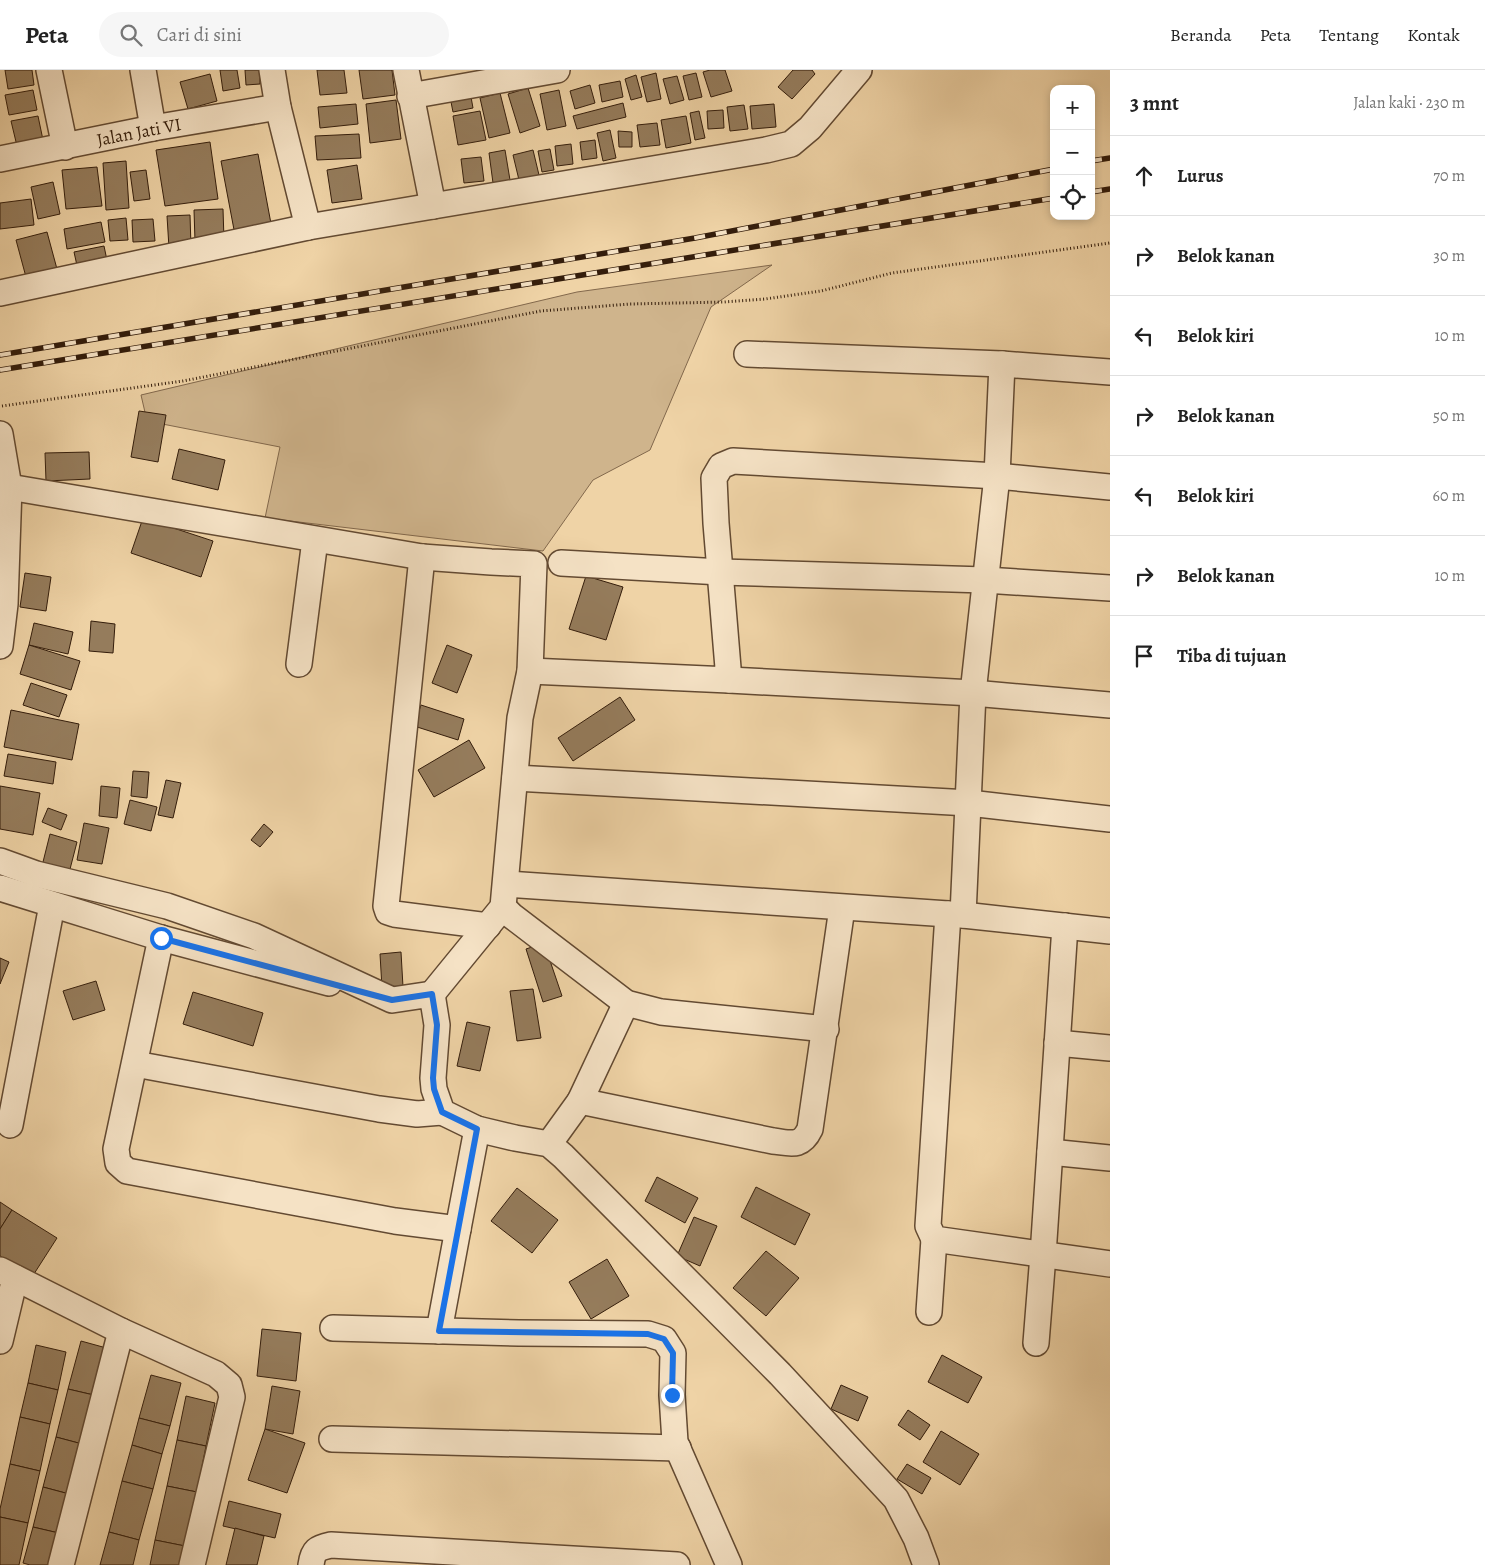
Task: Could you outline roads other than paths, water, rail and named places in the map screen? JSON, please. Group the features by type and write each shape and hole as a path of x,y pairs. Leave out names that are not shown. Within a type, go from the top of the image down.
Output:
{"street":[{"path":"49,70 66,147"},
{"path":"143,70 153,128"},
{"path":"272,70 278,107 308,227"},
{"path":"406,70 433,206"},
{"path":"410,96 530,73 557,70"},
{"path":"0,293 308,227 766,150 791,144 810,128 858,70"},
{"name":"Jalan Jati VI","path":"0,159 153,128 278,107"},
{"path":"747,354 1002,364 1110,372"},
{"path":"929,1312 934,1239 928,1226 955,914 969,802 973,693 997,476 1002,364"},
{"path":"0,434 5,490 5,604 0,646"},
{"path":"730,680 714,478 721,466 733,461 997,476 1110,487"},
{"path":"0,888 161,938 392,1000 432,994 499,906 515,778 520,718 530,671 534,564 422,557 5,490"},
{"path":"299,664 316,540"},
{"path":"422,557 386,906 388,912 394,914 499,906 842,908 955,914 1110,931"},
{"path":"561,563 721,572 986,580 1110,588"},
{"path":"530,671 973,693 1110,704"},
{"path":"515,778 969,802 1110,818"},
{"path":"0,861 36,874 167,906 254,936 392,1000"},
{"path":"10,1125 52,905"},
{"path":"499,906 626,1003 661,1012 826,1029"},
{"path":"580,1101 790,1143 800,1142 806,1138 810,1129 826,1029 842,908"},
{"path":"1036,1343 1065,926"},
{"path":"161,938 116,1149 118,1163 127,1171 395,1221 458,1229"},
{"path":"432,994 437,1025 433,1078 434,1089 442,1112"},
{"path":"549,1144 580,1101 626,1003"},
{"path":"1057,1043 1110,1048"},
{"path":"135,1064 378,1109 417,1114 442,1112 477,1129 549,1144 591,1183 780,1374 896,1499 916,1538 926,1565"},
{"path":"439,1331 477,1129"},
{"path":"1050,1152 1110,1158"},
{"path":"934,1239 1110,1264"},
{"path":"0,1341 7,1274 122,1331 216,1374 229,1385 232,1397 192,1565"},
{"path":"332,1328 648,1334 664,1339 673,1353 672,1395 675,1442 729,1565"},
{"path":"61,1565 122,1331"},
{"path":"332,1439 678,1448"},
{"path":"311,1565 312,1554 320,1548 331,1545 677,1565"}],"railway":[{"path":"1095,160 1110,158"},
{"path":"0,355 695,238 1050,170"},
{"path":"1095,191 1110,189"},
{"path":"0,370 1050,199"}]}
